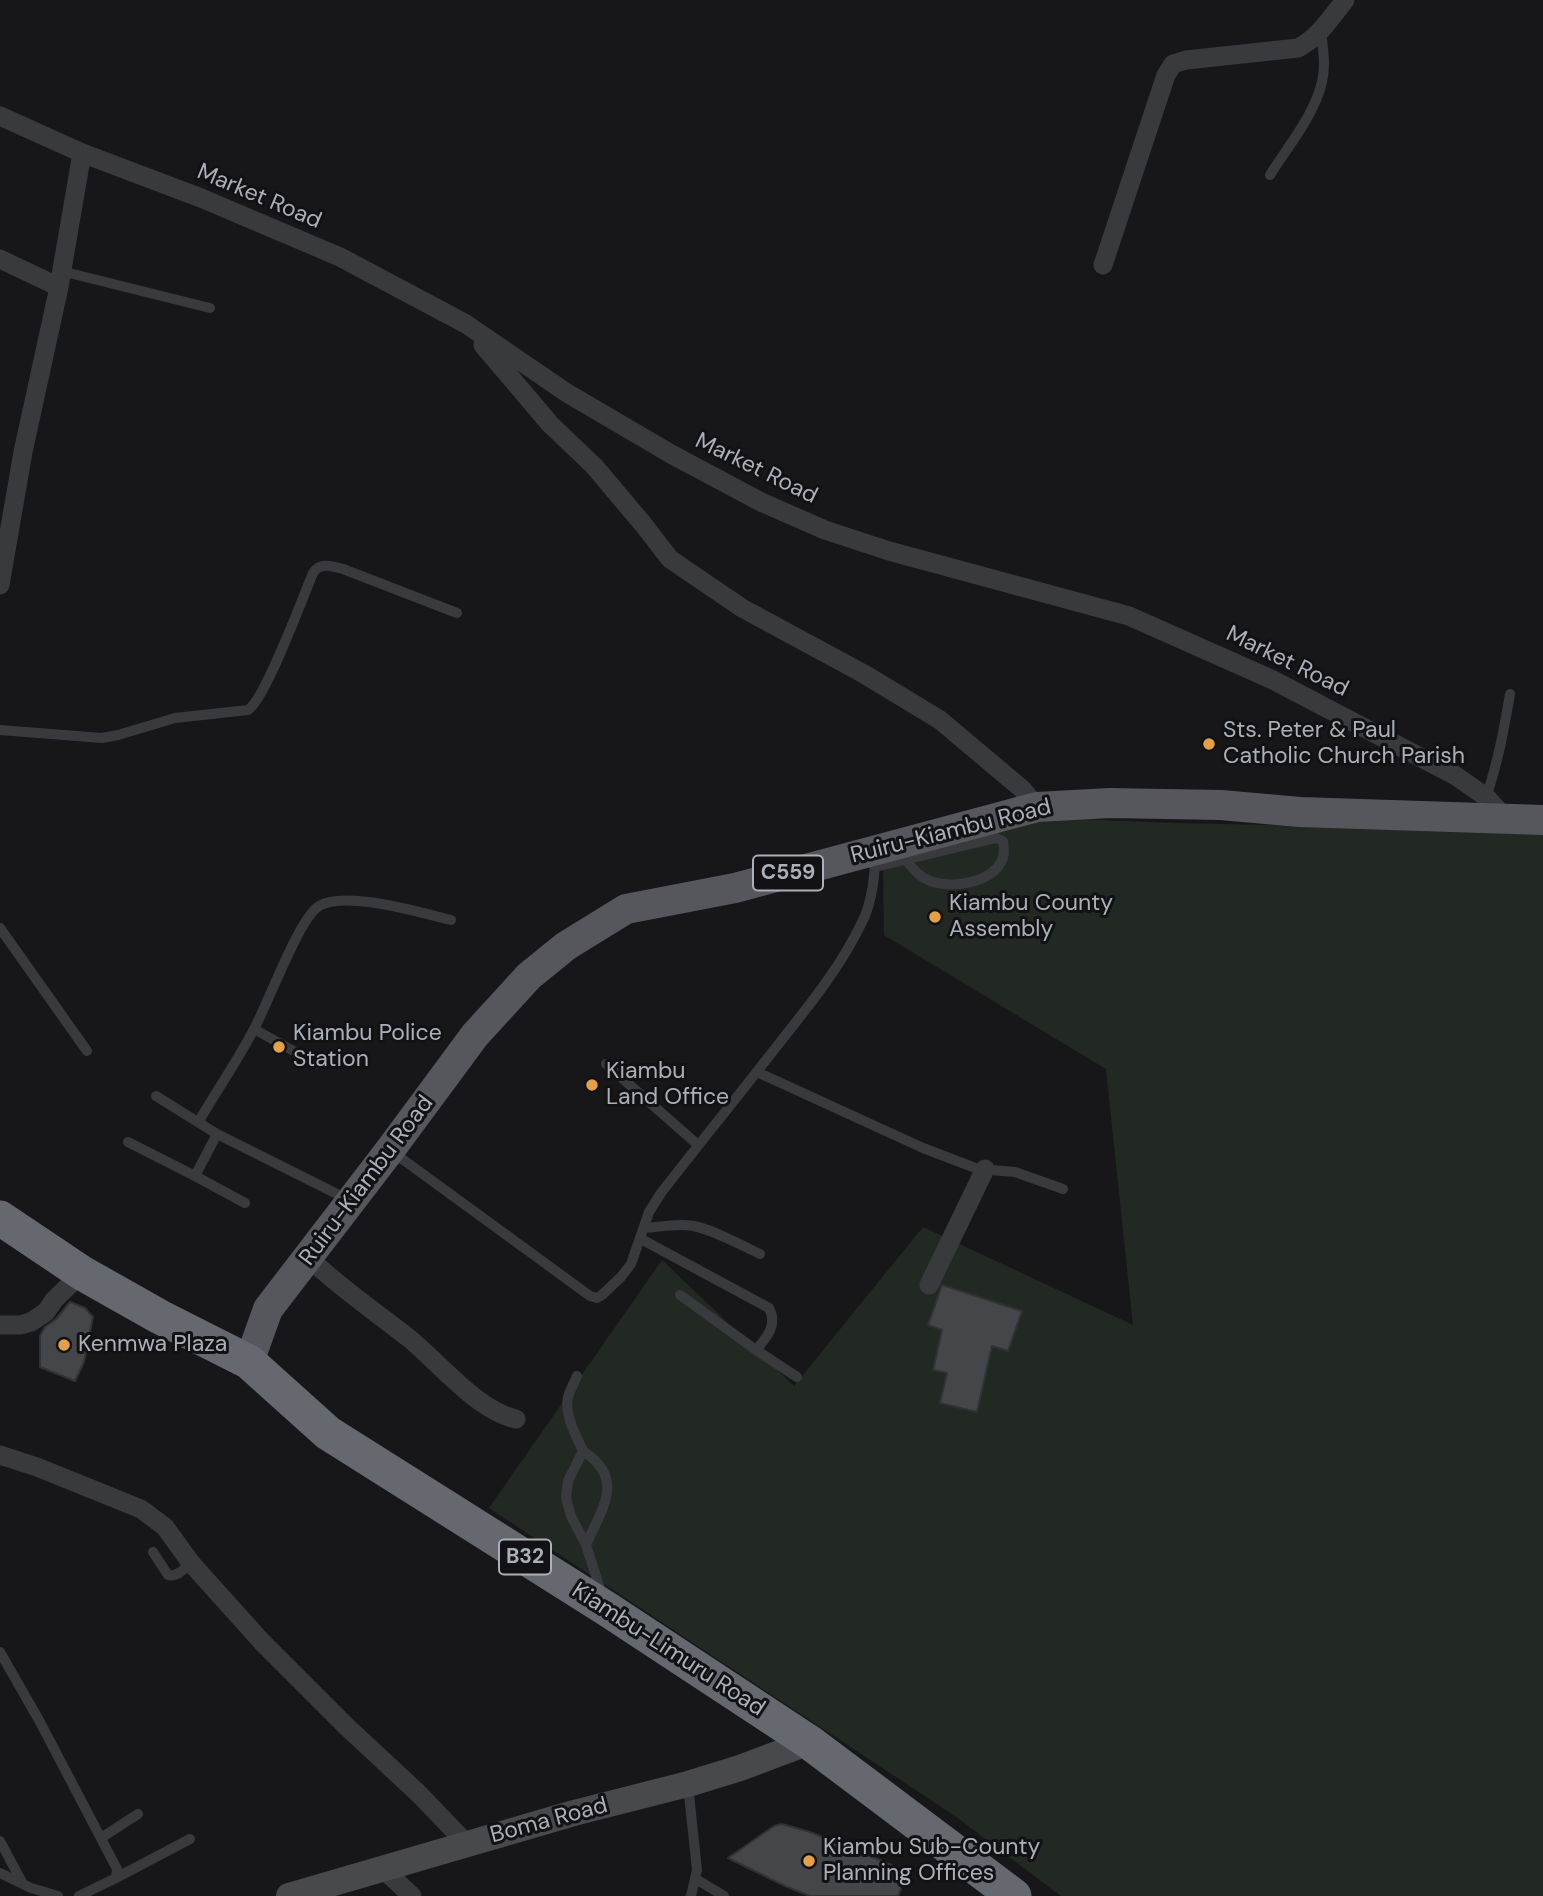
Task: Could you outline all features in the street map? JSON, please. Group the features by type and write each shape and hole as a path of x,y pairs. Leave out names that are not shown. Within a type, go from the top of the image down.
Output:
{"highway":[{"name":"Kiambu-Limuru Road","path":"0,1218 82,1273 160,1317 249,1362 328,1433 607,1609 808,1742"},
{"name":"B32","path":"808,1742 1005,1893"}],"main road":[{"name":"Ruiru-Kiambu Road","path":"249,1362 268,1309 475,1035 529,976 566,946 626,909 875,858 1037,807 1110,803 1221,805 1300,812 1543,820"},
{"name":"Boma Road","path":"289,1896 574,1813 688,1784 808,1742"}],"street":[{"path":"1103,265 1166,75 1173,64 1186,60 1298,48 1321,31 1345,0"},
{"name":"Market Road","path":"0,116 82,153 201,198 340,257 466,324 567,393 671,454 761,502 825,530 889,551 1129,616 1273,680 1456,776 1486,796 1507,820"},
{"path":"0,586 5,530 60,279 82,153"},
{"path":"0,259 60,279"},
{"path":"466,324 550,424 594,466 670,559 742,608 864,674 940,720 1022,789 1037,807"},
{"path":"929,1285 985,1169"},
{"path":"309,1258 333,1281 411,1340 480,1401 503,1417 516,1419"},
{"path":"0,1325 31,1322 46,1312 54,1300 82,1273"},
{"path":"0,1455 141,1509 165,1527 191,1563 261,1642 467,1844"},
{"path":"383,1868 412,1896"}],"lane":[{"path":"1270,175 1312,108 1322,82 1324,66 1321,31"},
{"path":"60,279 210,308"},
{"path":"0,730 102,738 175,718 248,710 256,703 313,573 320,566 343,569 457,613"},
{"path":"1486,796 1501,748 1510,694"},
{"path":"390,1150 590,1296 597,1298 621,1278 631,1264 655,1202 799,1019 839,962 864,917 870,900 875,858 906,860 996,838 1003,841 1002,861 984,878 974,882 942,884 927,880 906,860"},
{"path":"199,1121 254,1030 304,922 319,906 338,901 371,902 451,920"},
{"path":"0,928 87,1051"},
{"path":"254,1030 317,1064"},
{"path":"606,1064 698,1145"},
{"path":"757,1072 923,1148 978,1169 1015,1172 1063,1189"},
{"path":"156,1096 217,1134 351,1201"},
{"path":"195,1176 217,1134"},
{"path":"128,1142 245,1203"},
{"path":"644,1228 692,1226 760,1254"},
{"path":"641,1239 769,1308 772,1326 756,1350"},
{"path":"680,1295 796,1377"},
{"path":"577,1376 568,1396 573,1429 583,1451 604,1470 608,1484 607,1497 586,1545"},
{"path":"583,1451 568,1481 566,1499 571,1516 586,1545 607,1609"},
{"path":"153,1552 168,1575 176,1575 191,1563"},
{"path":"0,1652 101,1838 117,1870 116,1878"},
{"path":"688,1784 697,1870 691,1896"},
{"path":"101,1838 138,1814"},
{"path":"79,1896 190,1839"},
{"path":"0,1841 23,1885"},
{"path":"0,1873 23,1885 58,1896"},
{"path":"696,1879 724,1896"}],"shaded area":[{"path":"1052,818 1543,831 1543,1896 1061,1896 955,1816 489,1508 662,1260 794,1386 923,1227 1133,1325 1106,1069 884,935 883,856"}],"building":[{"path":"942,1285 1022,1311 1008,1351 992,1346 977,1412 940,1403 947,1373 933,1370 942,1330 928,1325"},
{"name":"Kenmwa Plaza","path":"70,1302 85,1308 93,1317 84,1362 75,1381 40,1367 40,1336 45,1327 56,1319"},
{"name":"Kiambu Sub-County Planning Offices","path":"782,1824 810,1832 892,1865 898,1873 901,1889 898,1896 810,1896 728,1858 774,1826"}],"place":[{"name":"Sts. Peter & Paul Catholic Church Parish","path":"1209,744"},
{"name":"Kiambu County Assembly","path":"935,917"},
{"name":"Kiambu Police Station","path":"279,1047"},
{"name":"Kiambu Land Office","path":"592,1085"},
{"name":"Kenmwa Plaza","path":"64,1345"},
{"name":"Kiambu Sub-County Planning Offices","path":"809,1861"}]}
